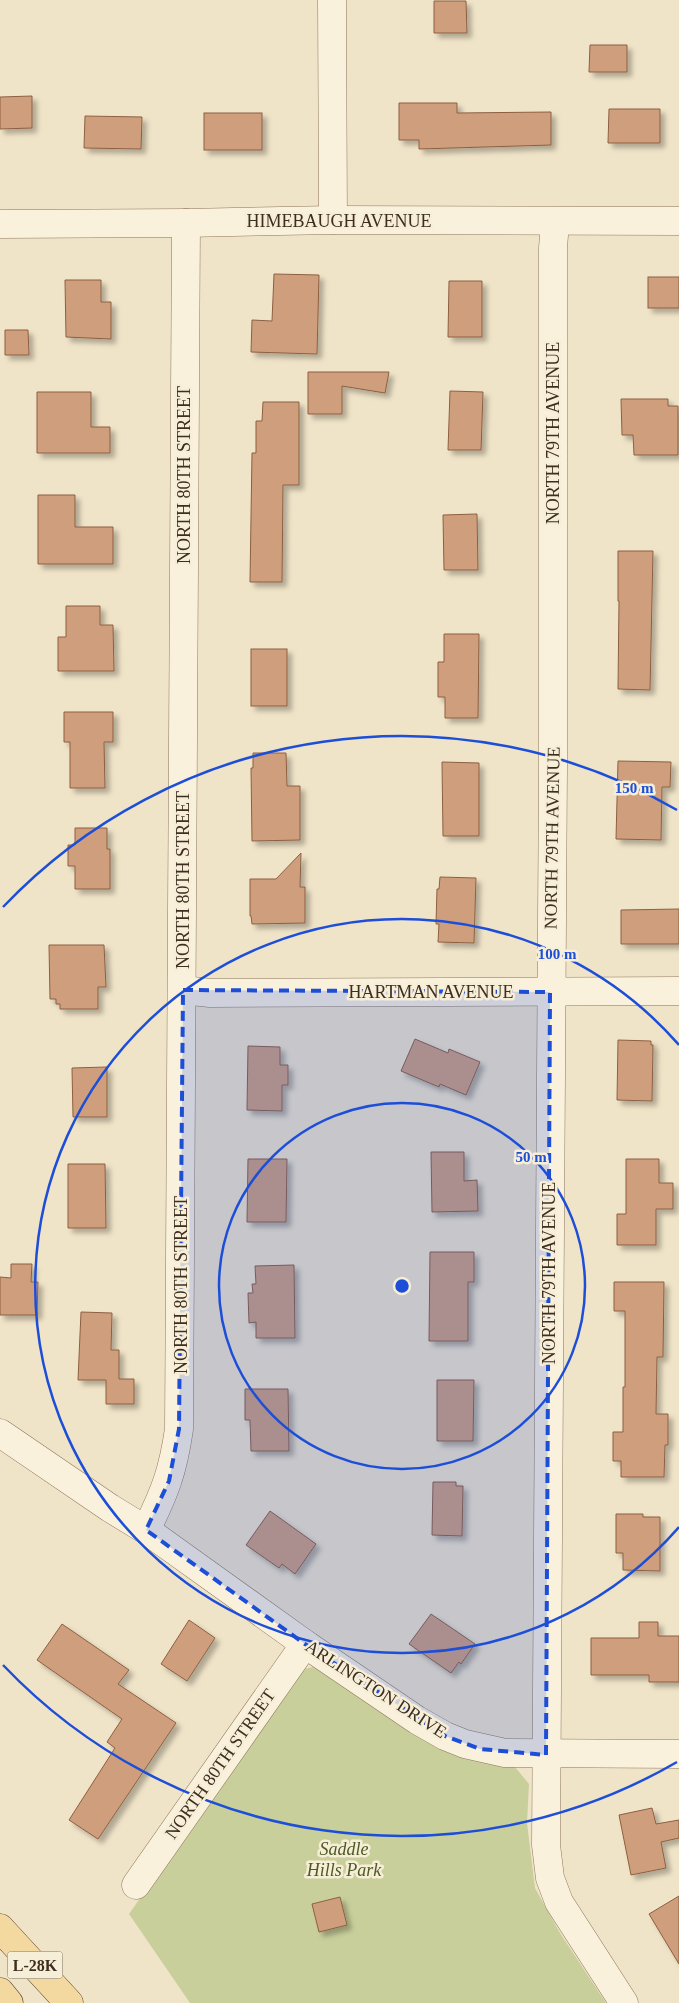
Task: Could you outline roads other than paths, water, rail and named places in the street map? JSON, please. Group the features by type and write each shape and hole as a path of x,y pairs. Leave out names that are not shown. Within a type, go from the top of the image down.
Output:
{"main road":[{"name":"L-28K","path":"0,1928 69,2003"},
{"name":"L-28K","path":"0,1992 9,2003"}],"street":[{"path":"332,0 333,220"},
{"name":"HIMEBAUGH AVENUE","path":"0,224 333,220 679,221"},
{"name":"NORTH 79TH AVENUE","path":"546,1755 553,767 553,248 555,222"},
{"name":"NORTH 80TH STREET","path":"146,1530 169,1481 175,1458 179,1428 186,223"},
{"name":"HARTMAN AVENUE","path":"183,990 210,992 679,991"},
{"name":"ARLINGTON DRIVE","path":"0,1433 110,1508 146,1530 305,1644 445,1736 480,1749 505,1753 546,1755 679,1754"},
{"name":"NORTH 80TH STREET","path":"136,1885 305,1644"},
{"path":"546,1755 546,1845 550,1878 559,1902 569,1920 624,2003"}],"park label":[{"name":"Saddle Hills Park","path":"344,1859"}]}
